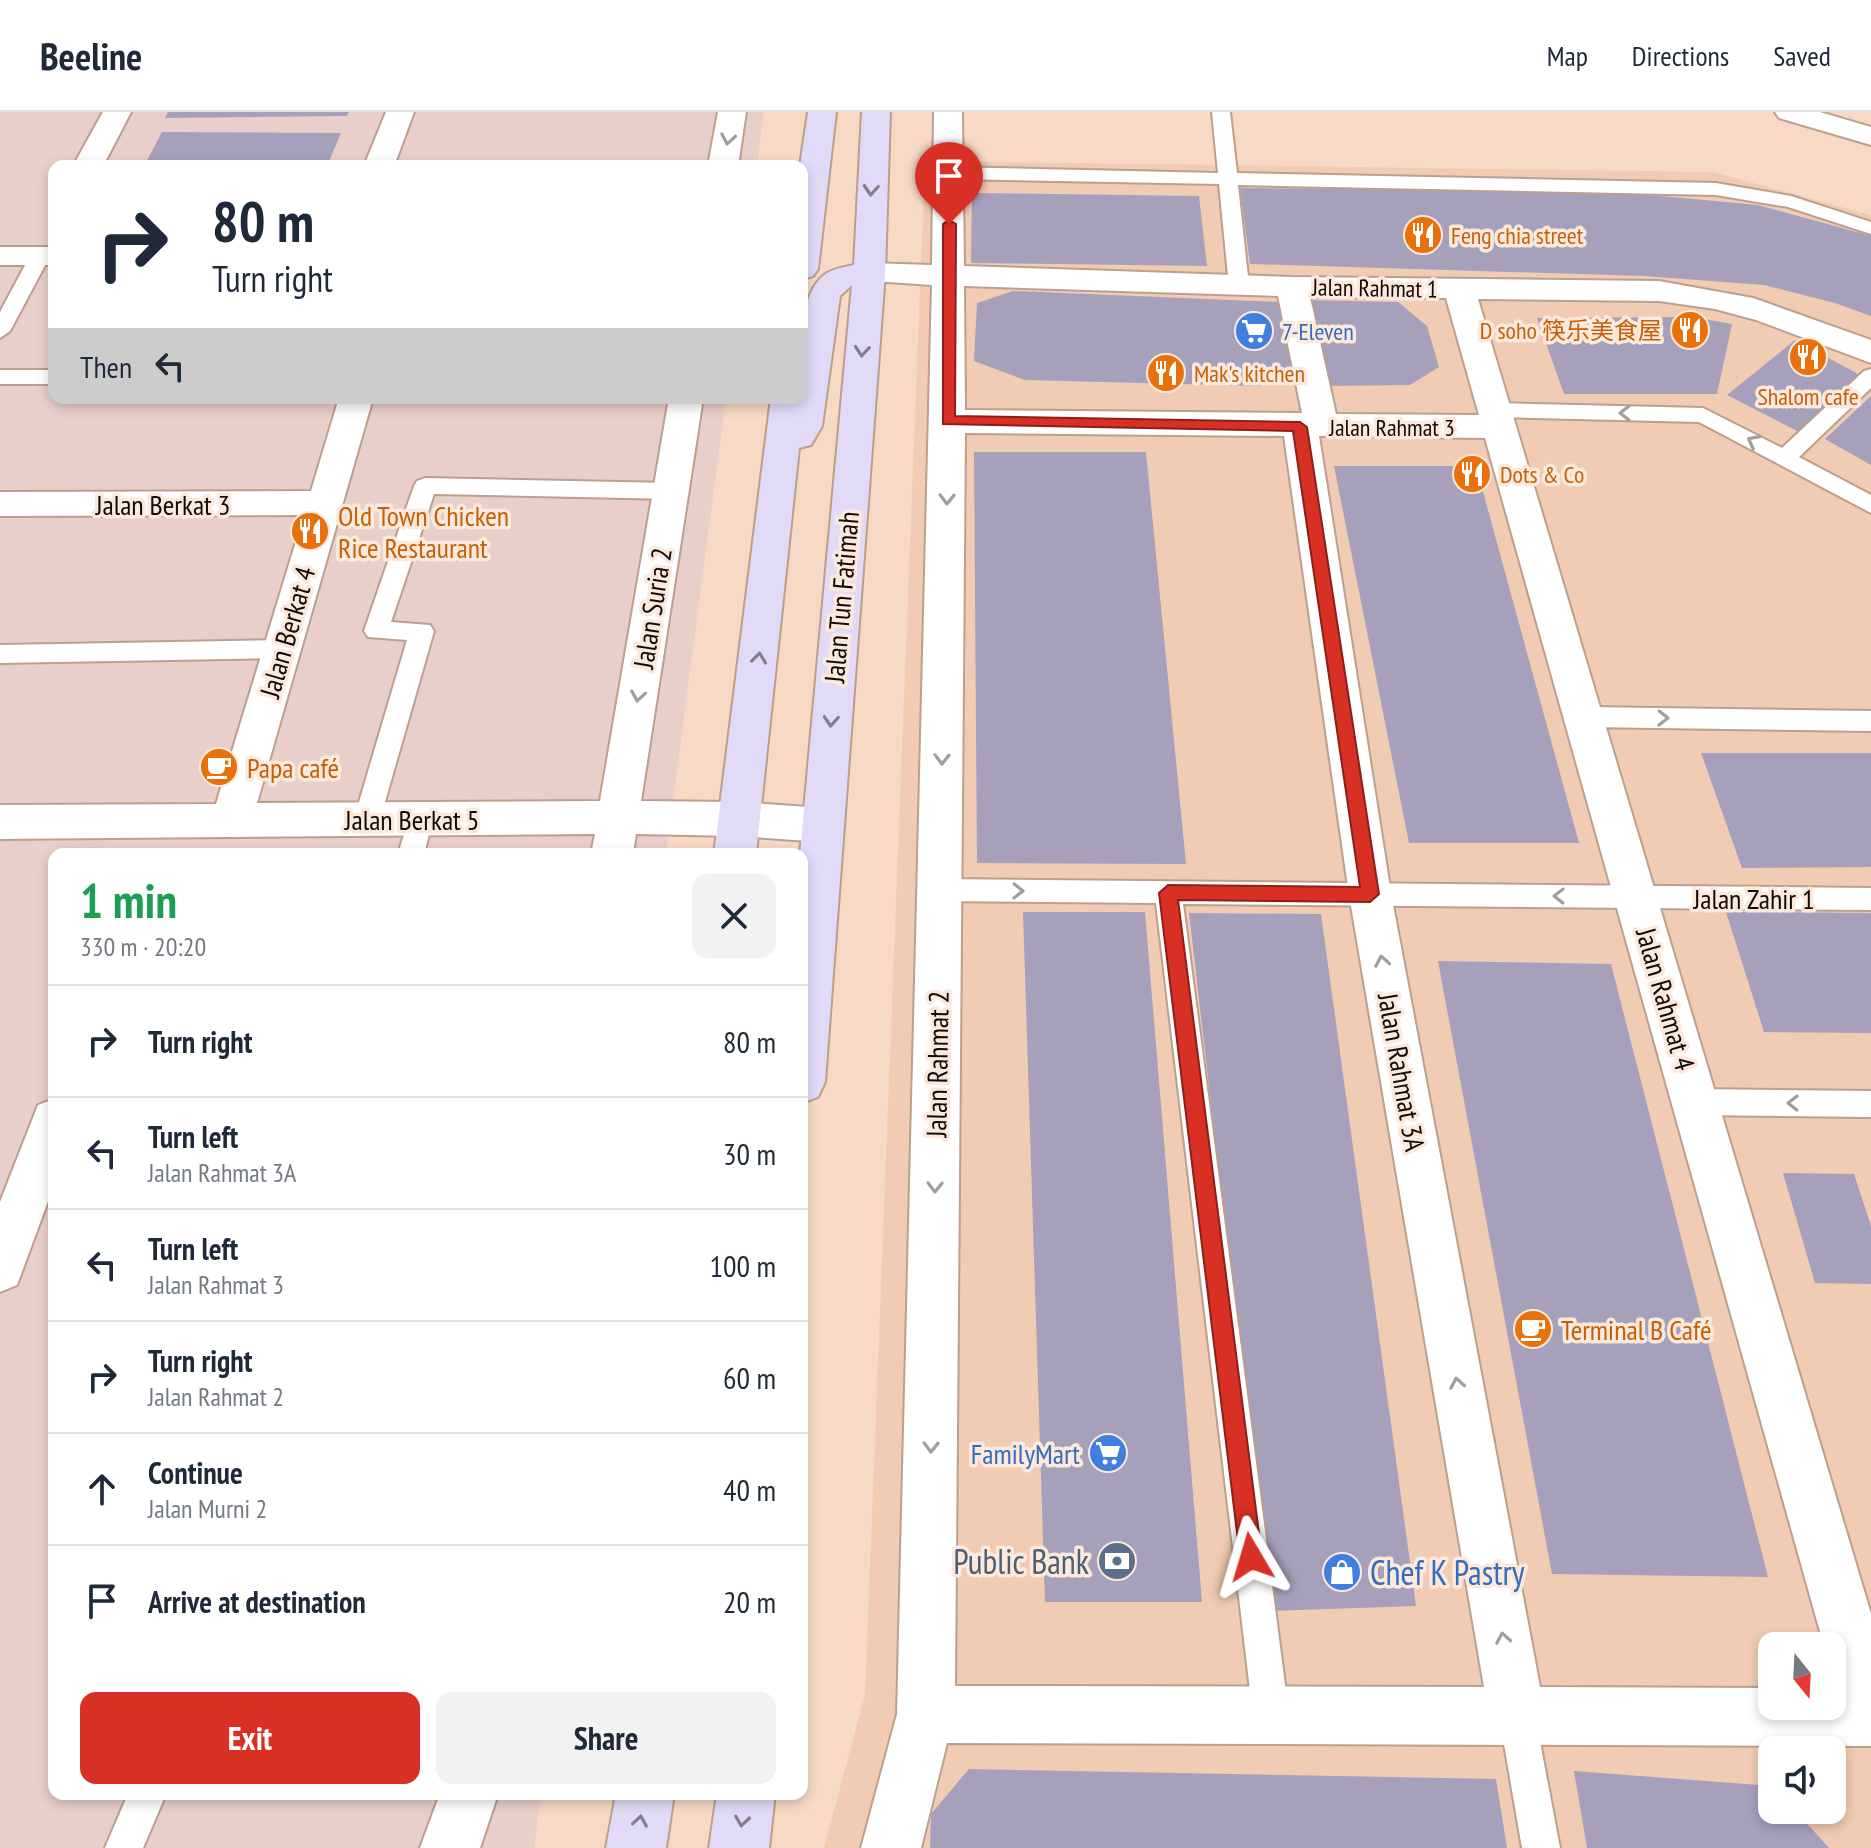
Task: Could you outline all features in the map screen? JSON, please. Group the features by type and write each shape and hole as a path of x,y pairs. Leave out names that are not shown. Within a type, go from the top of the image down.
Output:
{"main road":[{"path":"808,222 822,112"},
{"name":"Jalan Tun Fatimah","path":"808,1009 869,273 876,112"},
{"path":"780,470 805,426 824,296 830,284 844,275 869,273"},
{"path":"737,836 787,404"},
{"path":"636,1848 644,1800"},
{"path":"739,1848 745,1800"}],"street":[{"path":"91,160 117,112"},
{"path":"381,160 400,112"},
{"path":"724,160 732,112"},
{"name":"Jalan Rahmat 2","path":"891,1848 926,1714 948,421 948,112"},
{"path":"1789,112 1871,136"},
{"path":"0,256 48,248"},
{"name":"Jalan Rahmat 1","path":"869,273 1239,286 1659,291 1692,294 1780,314 1871,352"},
{"name":"Jalan Rahmat 3A","path":"1292,287 1370,894 1517,1715"},
{"name":"Jalan Rahmat 4","path":"1459,289 1499,418 1871,1710"},
{"name":"Jalan Berkat 4","path":"232,820 354,404"},
{"name":"Jalan Suria 2","path":"615,836 685,404"},
{"name":"Jalan Rahmat 3","path":"948,421 1311,426 1499,418"},
{"name":"Jalan Berkat 3","path":"0,504 325,503"},
{"name":"Jalan Berkat 5","path":"0,822 158,837 232,820 367,819 416,836 737,836 823,825"},
{"path":"0,1268 48,1136"},
{"path":"926,1714 1871,1717"}],"lane":[{"path":"1221,112 1239,286"},
{"path":"950,173 1716,189 1791,202 1871,228"},
{"path":"0,331 48,250"},
{"path":"1785,458 1871,376"},
{"path":"0,377 48,377"},
{"path":"1499,418 1703,415 1871,505"},
{"path":"367,819 422,631 376,631 425,486 672,491"},
{"path":"0,654 282,649"},
{"path":"1585,717 1871,721"},
{"name":"Jalan Zahir 1","path":"940,890 1871,899"},
{"path":"1168,893 1271,1715"},
{"path":"1696,1102 1871,1104"},
{"path":"1517,1715 1541,1848"},
{"path":"124,1848 144,1800"}],"shaded area":[{"path":"0,112 764,112 758,160 48,160 48,404 725,404 667,848 48,848 48,1800 540,1800 534,1848 0,1848"},
{"path":"925,161 1713,172 1871,215 1871,1848 824,1848 865,1695"}],"building":[{"path":"168,112 349,112 347,116 165,118"},
{"path":"162,132 341,133 330,160 147,160"},
{"path":"1240,188 1607,191 1758,205 1871,236 1871,316 1835,303 1764,285 1644,276 1250,264"},
{"path":"972,193 1199,196 1207,266 971,263"},
{"path":"1013,291 1281,302 1292,372 1259,386 1025,380 974,361 977,303"},
{"path":"1303,300 1398,302 1427,326 1439,367 1410,385 1323,386"},
{"path":"1693,317 1732,324 1717,394 1564,394 1537,318"},
{"path":"1795,340 1860,375 1799,432 1727,395"},
{"path":"1871,396 1871,465 1825,439"},
{"path":"974,452 1146,452 1186,864 977,863"},
{"path":"1334,466 1476,466 1579,843 1409,843"},
{"path":"1701,753 1871,753 1871,867 1742,868"},
{"path":"1023,912 1145,912 1202,1602 1045,1602"},
{"path":"1726,912 1871,913 1871,1033 1764,1032"},
{"path":"1189,913 1321,914 1416,1606 1270,1611"},
{"path":"1438,961 1611,964 1768,1577 1552,1574"},
{"path":"1783,1173 1854,1174 1871,1226 1871,1284 1815,1283"},
{"path":"969,1769 1496,1779 1507,1848 930,1848 931,1814"},
{"path":"1574,1771 1758,1785 1758,1824 1808,1824 1829,1848 1587,1848"}],"place":[{"name":"Feng chia street","path":"1423,235"},
{"name":"D soho 筷乐美食屋","path":"1690,330"},
{"name":"7-Eleven","path":"1254,331"},
{"name":"Shalom cafe","path":"1808,357"},
{"name":"Mak's kitchen","path":"1166,373"},
{"name":"Dots & Co","path":"1472,474"},
{"name":"Old Town Chicken Rice Restaurant","path":"310,531"},
{"name":"Papa café","path":"219,767"},
{"name":"Terminal B Café","path":"1533,1329"},
{"name":"FamilyMart","path":"1108,1453"},
{"name":"Public Bank","path":"1117,1561"},
{"name":"Chef K Pastry","path":"1342,1572"}],"route":[{"path":"949,224 948,421 1300,427 1370,894 1168,893 1251,1557"}]}
